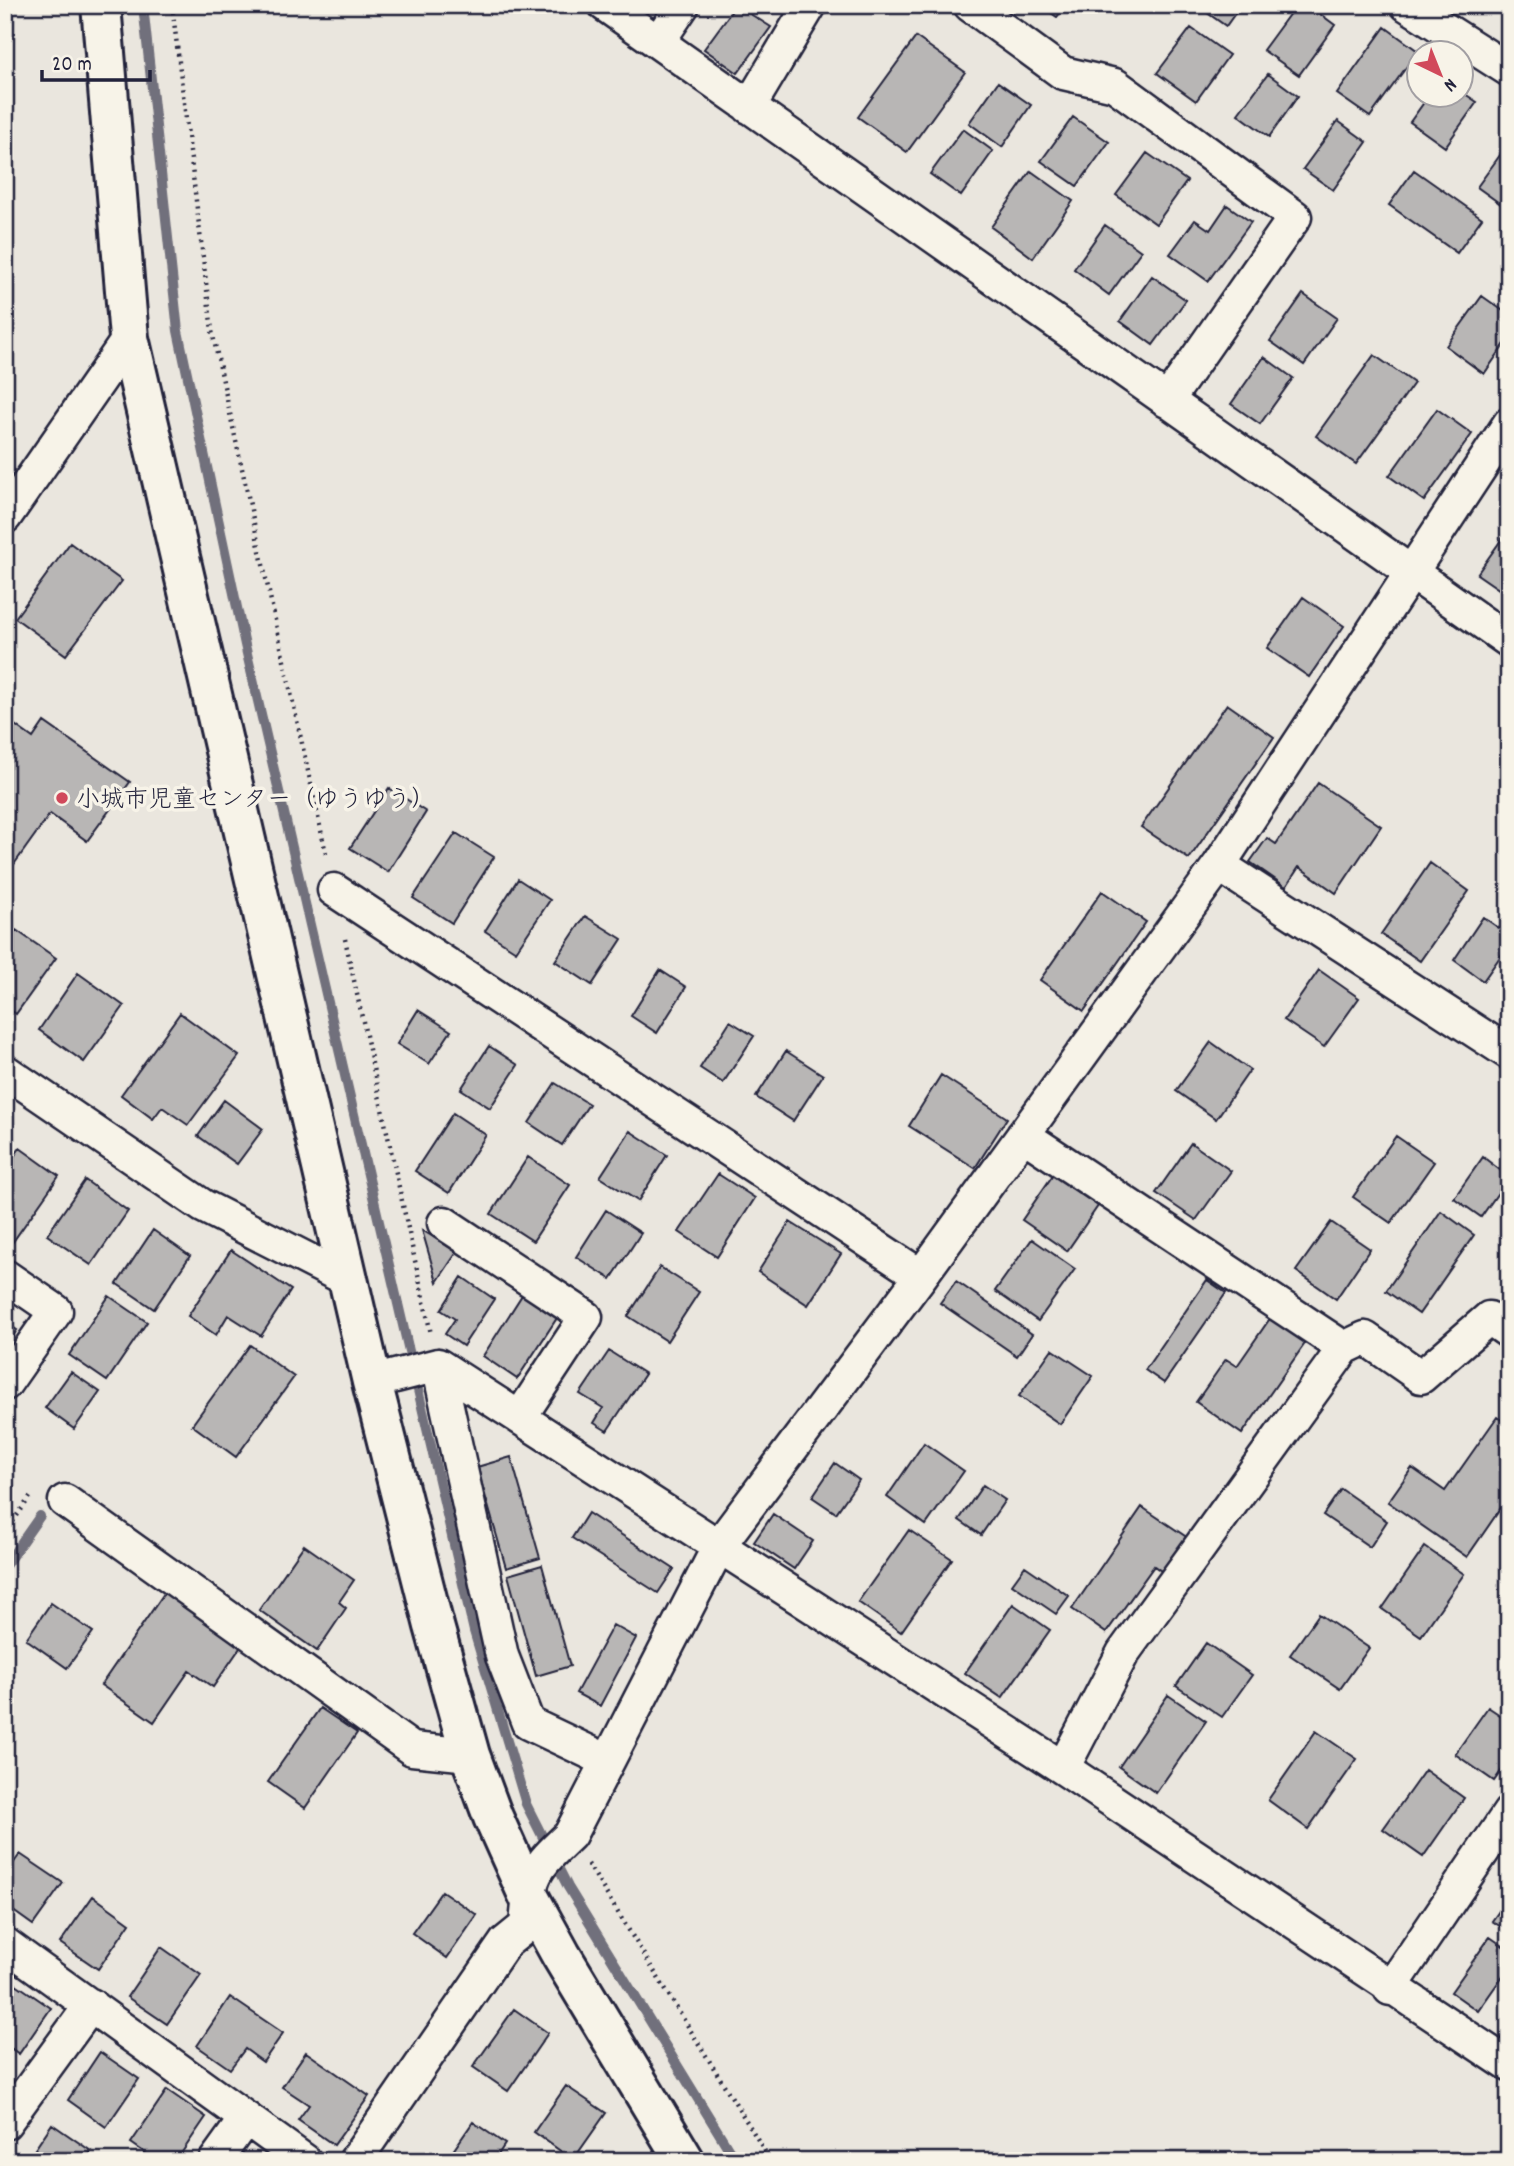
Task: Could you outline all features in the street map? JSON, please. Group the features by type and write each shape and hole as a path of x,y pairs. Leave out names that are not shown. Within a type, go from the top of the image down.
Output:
{"street":[{"path":"101,5 129,338 372,1382 470,1755 493,1817 533,1880 561,1955 685,2161"},
{"path":"605,5 1509,640"},
{"path":"658,42 683,5"},
{"path":"749,107 810,5"},
{"path":"970,5 1063,73 1115,85 1295,217 1167,401"},
{"path":"1407,5 1509,70"},
{"path":"5,517 129,338"},
{"path":"355,2161 505,1943 526,1926 533,1880 570,1835 719,1544 921,1276 1219,865 1412,572 1499,462 1509,424"},
{"path":"1219,865 1509,1053"},
{"path":"334,890 921,1276"},
{"path":"8,1080 203,1206 348,1280"},
{"path":"1023,1135 1344,1348"},
{"path":"444,1223 586,1317 520,1417"},
{"path":"5,1276 56,1311 5,1384"},
{"path":"1063,1768 1123,1653 1344,1348 1365,1338 1421,1377 1502,1317"},
{"path":"372,1382 438,1365 1063,1768 1390,1989 1509,2065"},
{"path":"438,1365 502,1657 528,1723 608,1761"},
{"path":"65,1501 412,1749 470,1755"},
{"path":"1390,1989 1506,1821"},
{"path":"5,1944 305,2161"},
{"path":"5,2123 91,2006"},
{"path":"215,2161 246,2118"}],"path":[{"path":"172,5 212,331 438,1365"},
{"path":"570,1835 771,2161"}],"building":[{"path":"736,5 771,27 738,73 704,49"},
{"path":"1040,5 1066,5 1057,17"},
{"path":"1196,5 1241,5 1226,26"},
{"path":"1296,5 1308,5 1335,25 1299,75 1263,50"},
{"path":"1385,27 1406,42 1406,68 1370,117 1337,94"},
{"path":"1191,28 1229,55 1196,101 1157,73"},
{"path":"916,37 965,72 907,152 858,117"},
{"path":"1268,74 1298,96 1269,137 1238,114"},
{"path":"998,82 1031,105 1002,147 969,123"},
{"path":"1420,108 1473,108 1445,147 1410,122"},
{"path":"1073,117 1109,142 1077,186 1041,161"},
{"path":"1338,121 1367,142 1333,190 1303,169"},
{"path":"963,129 993,151 961,196 930,174"},
{"path":"1503,151 1509,155 1509,210 1477,187"},
{"path":"1147,153 1187,181 1156,224 1116,195"},
{"path":"1414,170 1482,218 1457,253 1389,205"},
{"path":"1031,171 1073,201 1033,258 991,227"},
{"path":"1227,205 1251,222 1208,281 1170,254 1195,220 1210,230"},
{"path":"1105,225 1141,251 1109,295 1074,269"},
{"path":"1152,276 1186,300 1153,345 1120,321"},
{"path":"1303,294 1337,318 1304,365 1270,341"},
{"path":"1482,296 1509,315 1509,338 1484,374 1446,346"},
{"path":"1374,355 1414,383 1356,464 1316,436"},
{"path":"1264,357 1293,378 1260,424 1231,404"},
{"path":"1437,409 1472,434 1424,501 1389,476"},
{"path":"1509,529 1509,596 1477,574"},
{"path":"70,543 122,581 66,655 15,618"},
{"path":"1303,597 1344,626 1309,677 1267,648"},
{"path":"1227,704 1274,737 1189,859 1141,827"},
{"name":"小城市児童センター（ゆうゆう）","path":"5,718 33,738 44,722 130,782 87,841 50,814 5,877"},
{"path":"1318,783 1381,826 1336,893 1299,867 1286,887 1250,862 1267,838 1276,844"},
{"path":"389,788 426,812 388,872 350,848"},
{"path":"456,833 494,857 452,923 413,898"},
{"path":"1430,863 1469,891 1420,961 1381,934"},
{"path":"518,879 550,900 516,951 485,931"},
{"path":"1102,891 1146,922 1084,1011 1040,980"},
{"path":"585,916 622,939 592,985 555,961"},
{"path":"1483,917 1509,935 1509,944 1483,981 1454,960"},
{"path":"16,930 56,958 16,1014 5,1006 5,944"},
{"path":"660,970 686,987 657,1033 631,1016"},
{"path":"1319,970 1359,998 1324,1047 1284,1020"},
{"path":"78,973 124,1006 84,1062 39,1030"},
{"path":"418,1010 451,1031 429,1064 397,1044"},
{"path":"180,1013 239,1056 188,1125 162,1107 153,1119 121,1095"},
{"path":"730,1021 754,1036 723,1083 700,1068"},
{"path":"1211,1042 1250,1070 1216,1119 1176,1091"},
{"path":"489,1046 518,1065 490,1108 461,1089"},
{"path":"786,1051 823,1075 793,1121 756,1097"},
{"path":"941,1075 1007,1118 975,1168 909,1126"},
{"path":"555,1083 589,1104 562,1145 529,1123"},
{"path":"224,1100 263,1129 237,1164 198,1136"},
{"path":"453,1113 486,1135 449,1193 415,1171"},
{"path":"630,1131 667,1155 638,1201 600,1177"},
{"path":"1396,1136 1434,1162 1391,1223 1353,1197"},
{"path":"1191,1143 1231,1171 1196,1220 1156,1193"},
{"path":"20,1148 59,1176 12,1243 5,1238 5,1169"},
{"path":"528,1157 570,1185 533,1241 491,1214"},
{"path":"1483,1157 1509,1177 1481,1217 1454,1198"},
{"path":"718,1174 755,1198 717,1257 679,1232"},
{"path":"1053,1175 1098,1206 1067,1251 1022,1220"},
{"path":"85,1180 128,1211 91,1265 47,1235"},
{"path":"606,1210 641,1233 611,1279 576,1257"},
{"path":"1441,1211 1474,1235 1419,1314 1386,1291"},
{"path":"790,1222 841,1254 808,1305 758,1272"},
{"path":"1331,1222 1370,1249 1336,1299 1296,1271"},
{"path":"153,1230 190,1256 154,1309 117,1284"},
{"path":"422,1230 457,1252 437,1282"},
{"path":"1032,1239 1075,1269 1038,1321 995,1291"},
{"path":"231,1250 291,1290 261,1336 228,1315 216,1335 188,1316"},
{"path":"660,1267 699,1292 667,1341 628,1316"},
{"path":"462,1277 494,1299 463,1346 445,1334 455,1319 441,1310"},
{"path":"1207,1280 1226,1293 1164,1383 1145,1370"},
{"path":"956,1281 1032,1334 1017,1356 940,1303"},
{"path":"522,1295 557,1318 517,1379 483,1356"},
{"path":"109,1296 147,1322 107,1381 69,1355"},
{"path":"1271,1317 1306,1342 1242,1434 1196,1402 1226,1359 1237,1366"},
{"path":"5,1322 17,1330 5,1348"},
{"path":"250,1345 294,1377 236,1457 192,1425"},
{"path":"1052,1349 1093,1376 1060,1424 1019,1396"},
{"path":"609,1351 645,1374 607,1431 594,1423 603,1408 580,1394"},
{"path":"71,1372 100,1392 74,1429 45,1408"},
{"path":"1497,1417 1509,1425 1509,1509 1503,1505 1467,1557 1388,1502 1412,1468 1445,1491"},
{"path":"924,1443 964,1471 926,1525 887,1497"},
{"path":"511,1457 540,1558 506,1568 477,1467"},
{"path":"835,1463 859,1480 836,1513 812,1497"},
{"path":"983,1485 1005,1500 981,1535 959,1520"},
{"path":"1341,1489 1387,1521 1370,1547 1323,1515"},
{"path":"1142,1507 1188,1538 1164,1573 1154,1566 1106,1633 1072,1609"},
{"path":"588,1513 674,1569 658,1593 572,1538"},
{"path":"773,1514 813,1541 794,1569 754,1542"},
{"path":"909,1530 952,1559 901,1632 858,1602"},
{"path":"304,1545 354,1580 339,1602 346,1608 317,1651 259,1610"},
{"path":"1425,1547 1464,1574 1421,1636 1382,1609"},
{"path":"542,1565 570,1666 536,1676 508,1575"},
{"path":"1025,1566 1069,1596 1056,1614 1012,1584"},
{"path":"165,1592 242,1645 213,1687 189,1671 154,1722 101,1685"},
{"path":"51,1603 93,1632 67,1668 26,1639"},
{"path":"1013,1604 1050,1630 1002,1698 965,1673"},
{"path":"1319,1614 1369,1648 1340,1689 1290,1655"},
{"path":"613,1625 636,1638 600,1706 576,1693"},
{"path":"1206,1643 1252,1675 1222,1717 1176,1686"},
{"path":"1168,1695 1206,1721 1156,1793 1119,1767"},
{"path":"1488,1707 1509,1721 1509,1760 1494,1781 1455,1754"},
{"path":"320,1708 357,1733 305,1808 268,1782"},
{"path":"1316,1731 1357,1759 1308,1829 1268,1800"},
{"path":"1425,1770 1464,1798 1423,1857 1383,1829"},
{"path":"20,1854 63,1883 33,1925 5,1905 5,1875"},
{"path":"442,1891 477,1915 447,1958 412,1933"},
{"path":"93,1896 130,1923 98,1969 60,1943"},
{"path":"1509,1897 1509,1932 1492,1921"},
{"path":"1490,1937 1509,1950 1509,1967 1478,2011 1451,1992"},
{"path":"161,1947 201,1975 167,2024 127,1997"},
{"path":"16,1984 51,2008 19,2054 5,2044 5,1999"},
{"path":"230,1997 283,2033 263,2062 245,2049 230,2069 197,2046"},
{"path":"514,2009 548,2033 508,2091 473,2067"},
{"path":"100,2052 139,2079 106,2127 68,2100"},
{"path":"306,2052 369,2096 334,2145 298,2120 309,2105 282,2087"},
{"path":"566,2086 606,2113 573,2160 534,2132"},
{"path":"167,2090 206,2117 176,2161 157,2161 131,2143"},
{"path":"473,2122 505,2144 494,2161 446,2161"},
{"path":"52,2124 91,2151 84,2161 27,2161"}],"waterway":[{"path":"143,5 178,331 245,645 474,1631 526,1804 568,1887 736,2161"},
{"path":"5,1566 40,1516"}],"place":[{"name":"小城市児童センター（ゆうゆう）","path":"62,798"}]}
